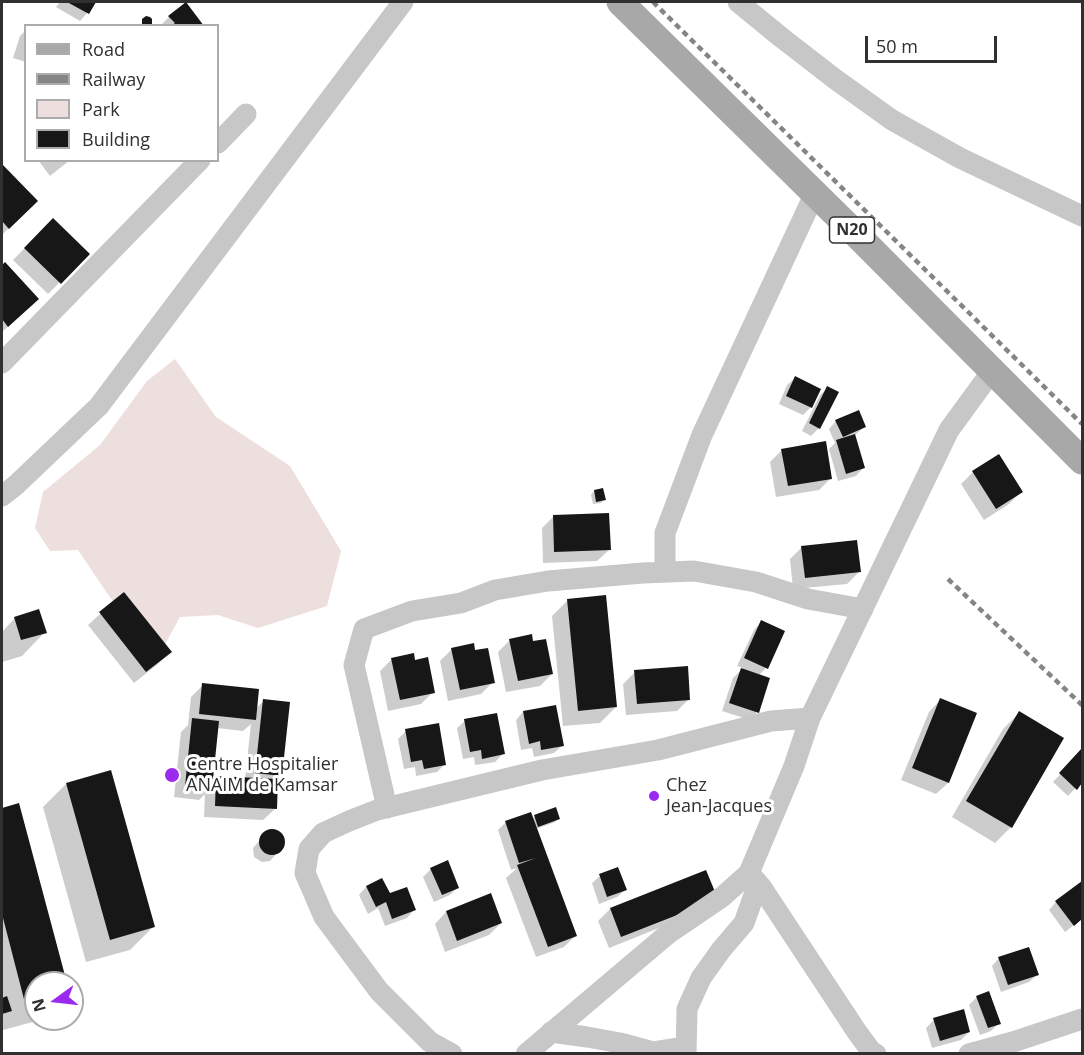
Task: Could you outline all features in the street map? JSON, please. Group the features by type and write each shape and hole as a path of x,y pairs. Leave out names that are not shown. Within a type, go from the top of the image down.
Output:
{"main road":[{"name":"N20","path":"620,2 1083,461"}],"street":[{"path":"2,496 99,406 404,2"},
{"path":"738,2 835,79 892,120 960,158 1083,216"},
{"path":"219,142 246,114"},
{"path":"2,363 198,162"},
{"path":"665,572 665,533 702,435 815,194"},
{"path":"551,1032 620,1043 653,1052 686,1050 687,1009 701,978 744,923 754,878 810,718 949,430 992,371"},
{"path":"387,808 354,665 364,628 412,611 461,603 495,590 548,581 665,572 694,571 756,582 808,599 863,609"},
{"path":"452,1053 430,1042 379,991 324,917 305,873 309,849 323,833 387,808 542,770 658,750 771,721 810,718"},
{"path":"526,1053 669,933 754,878"},
{"path":"754,878 873,1053"},
{"path":"969,1053 1013,1042 1083,1019"}],"green space":[{"path":"175,359 216,417 290,466 341,551 327,606 258,628 218,615 180,617 164,646 146,645 78,550 50,551 35,528 43,492 100,445 147,381"}],"building":[{"path":"67,2 96,2 89,14"},
{"path":"186,2 202,24 174,24 168,16"},
{"path":"146,16 150,17 152,24 142,24 142,19"},
{"path":"2,164 38,201 9,229 2,221"},
{"path":"53,218 90,254 61,284 24,248"},
{"path":"5,262 39,299 8,327 2,319 2,265"},
{"path":"795,376 821,389 812,408 786,396"},
{"path":"827,386 839,392 820,429 809,423"},
{"path":"859,410 866,427 843,437 835,420"},
{"path":"855,434 865,468 846,474 836,440"},
{"path":"826,441 832,479 788,486 781,449"},
{"path":"999,454 1023,492 996,509 972,471"},
{"path":"603,488 606,500 596,502 594,490"},
{"path":"609,513 611,550 554,552 553,515"},
{"path":"857,540 861,572 805,578 801,546"},
{"path":"124,592 172,652 146,672 99,612"},
{"path":"606,595 617,707 578,711 567,599"},
{"path":"39,609 47,633 21,640 14,617"},
{"path":"761,620 785,631 768,669 744,658"},
{"path":"532,634 533,641 546,639 553,674 518,681 509,639"},
{"path":"474,643 475,650 488,648 495,683 460,690 451,648"},
{"path":"414,653 415,660 428,657 435,693 400,700 391,658"},
{"path":"688,666 690,700 637,704 634,670"},
{"path":"741,668 770,678 759,713 729,703"},
{"path":"202,683 259,689 256,720 199,714"},
{"path":"940,698 977,713 949,783 912,768"},
{"path":"263,699 290,702 282,776 255,773"},
{"path":"556,705 564,746 541,750 540,741 529,744 523,711"},
{"path":"1019,711 1064,738 1012,828 966,801"},
{"path":"497,713 505,754 482,759 481,750 470,752 464,719"},
{"path":"192,718 219,721 212,789 185,786"},
{"path":"439,723 446,765 424,769 422,760 411,762 405,729"},
{"path":"1082,748 1082,783 1077,790 1059,773"},
{"path":"111,770 155,927 110,940 66,783"},
{"path":"216,776 278,779 277,809 215,806"},
{"path":"19,803 64,971 24,971 24,999 2,914 2,808"},
{"path":"556,807 560,819 538,827 534,815"},
{"path":"531,812 577,936 548,947 517,865 536,858 519,863 505,821"},
{"path":"272,829 281,833 285,842 281,851 272,855 263,851 259,842 263,833"},
{"path":"448,860 459,888 442,895 430,868"},
{"path":"618,867 627,890 607,897 599,874"},
{"path":"706,870 718,899 621,937 610,908"},
{"path":"382,878 390,893 407,887 416,910 392,919 386,902 376,907 366,886"},
{"path":"1082,881 1082,919 1074,926 1055,901"},
{"path":"491,893 502,923 457,941 446,911"},
{"path":"1029,947 1039,975 1008,985 998,957"},
{"path":"989,991 1001,1024 988,1028 976,996"},
{"path":"7,996 12,1011 2,1014 2,998"},
{"path":"964,1009 970,1032 940,1041 933,1018"}],"railway":[{"path":"653,2 1082,424"},
{"path":"948,579 1082,705"}],"place":[{"name":"Centre Hospitalier ANAIM de Kamsar","path":"172,775"},
{"name":"Chez Jean-Jacques","path":"654,796"}]}
